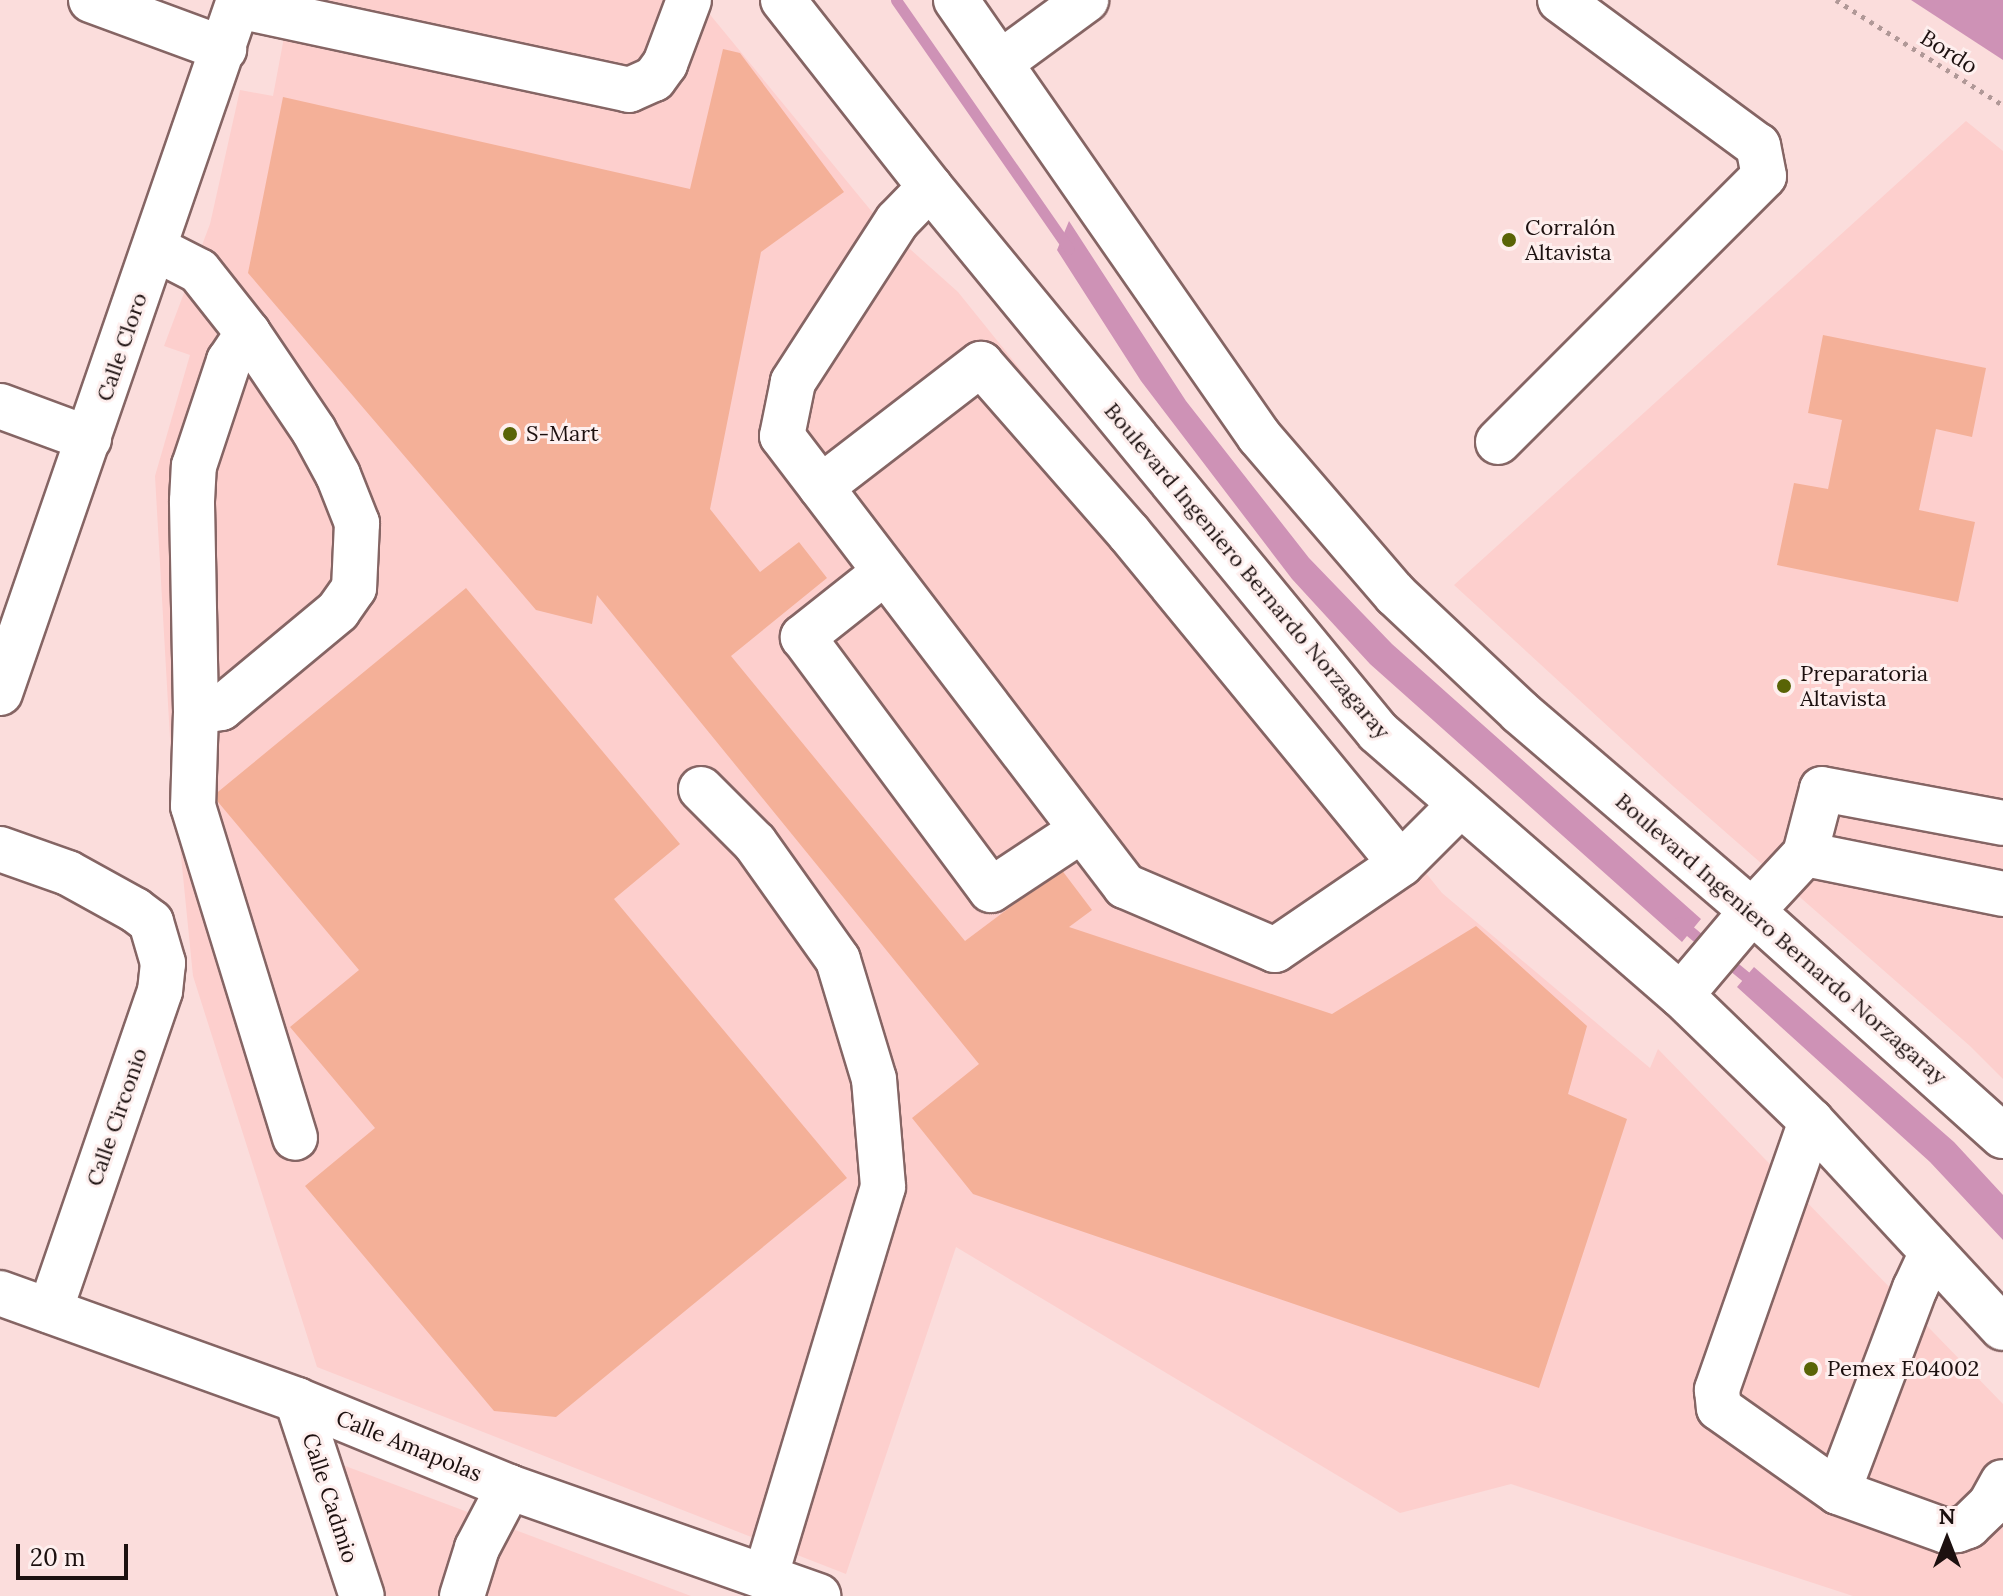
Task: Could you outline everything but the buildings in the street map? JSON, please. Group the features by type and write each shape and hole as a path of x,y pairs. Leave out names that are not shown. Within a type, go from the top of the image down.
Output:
{"main road":[{"path":"91,0 224,49"},
{"path":"238,3 629,90 654,79 665,64 689,0"},
{"name":"Boulevard Ingeniero Bernardo Norzagaray","path":"783,0 930,187 1378,732 1459,806 1693,983 1811,1121 2003,1328"},
{"name":"Boulevard Ingeniero Bernardo Norzagaray","path":"956,0 1259,436 1396,595 1744,923 2003,1136"},
{"path":"1000,63 1086,0"},
{"path":"1498,442 1764,176 1758,146 1560,0"},
{"name":"Calle Cloro","path":"0,693 156,249 238,3"},
{"path":"930,187 897,221 793,382 782,436 1080,831 1125,886 1275,950 1401,864 1459,806"},
{"path":"156,249 199,271 248,333 314,431 338,475 357,523 354,588 338,611 221,708 196,712"},
{"path":"248,333 229,361 194,466 196,712 193,806 295,1138"},
{"path":"821,487 981,364 1129,533 1401,864"},
{"path":"0,406 89,439"},
{"path":"885,572 803,637 991,890 1080,831"},
{"path":"701,789 755,843 838,960 874,1079 883,1187 765,1577"},
{"path":"1693,983 1805,854 1822,789 2003,823"},
{"name":"Calle Circonio","path":"0,849 68,873 116,898 151,922 163,963 160,991 50,1311"},
{"path":"1805,854 2003,894"},
{"path":"1811,1121 1717,1390 1719,1408 1838,1492 1946,1531 1968,1526 1999,1505"},
{"path":"1838,1492 1915,1288 1932,1252"},
{"name":"Calle Amapolas","path":"0,1293 297,1400 509,1487 818,1596"},
{"name":"Calle Cadmio","path":"297,1400 362,1596"},
{"path":"462,1596 477,1548 509,1487"}],"path":[{"name":"Bordo","path":"1836,0 2003,105"}],"shaded area":[{"path":"291,0 698,0 882,224 958,292 1442,893 1650,1068 1658,1049 2003,1404 2003,1596 1853,1596 1511,1484 1400,1513 956,1247 846,1574 317,1367 193,976 171,756 155,476 190,355 164,346 210,224 240,90 273,96"},
{"path":"1911,0 2003,0 2003,60"},
{"name":"Preparatoria Altavista","path":"1966,121 2003,151 2003,1079 1970,1046 1674,787 1454,585"},
{"path":"1069,221 1186,401 1309,558 1392,644 1701,919 1682,942 1370,664 1292,579 1141,381 1057,250"},
{"path":"1754,967 1954,1142 2003,1195 2003,1240 1930,1162 1737,987"},
{"path":"332,1461 691,1596 376,1596"}],"waterway":[{"path":"896,0 1069,249"},
{"path":"1679,922 1709,947"},
{"path":"1723,958 1756,985"}],"place":[{"name":"Corralón Altavista","path":"1509,240"},
{"name":"S-Mart","path":"510,434"},
{"name":"Preparatoria Altavista","path":"1784,686"},
{"name":"Pemex E04002","path":"1811,1369"}]}
